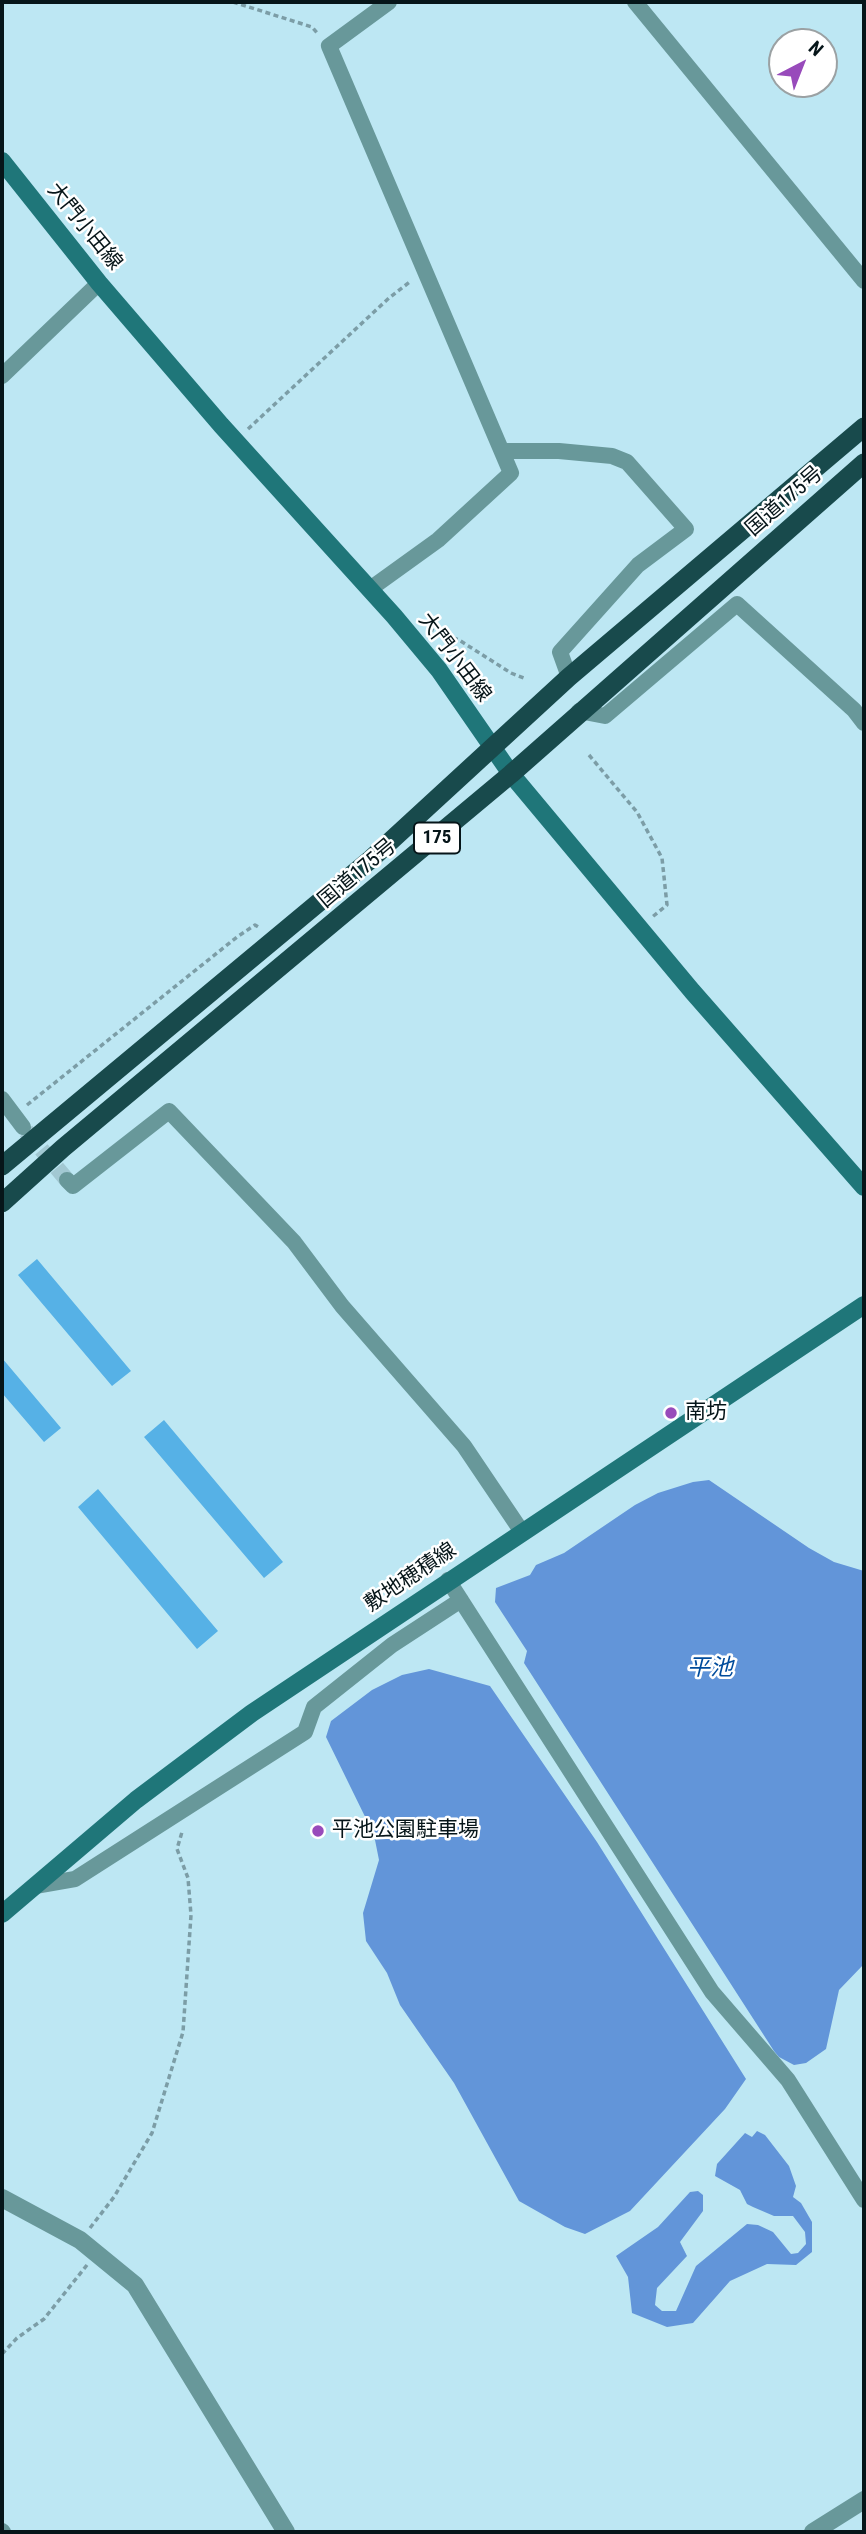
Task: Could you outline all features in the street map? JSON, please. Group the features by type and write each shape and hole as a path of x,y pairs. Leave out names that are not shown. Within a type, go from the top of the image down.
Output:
{"highway":[{"name":"国道175号","path":"2,1166 371,859 569,677 864,427"},
{"name":"国道175号","path":"2,1203 63,1148 511,774 579,711 864,463"}],"main road":[{"name":"大門小田線","path":"2,161 99,282 394,616 439,670 511,774 822,1142 864,1186"},
{"name":"敷地穂積線","path":"2,1914 136,1800 252,1713 864,1305"}],"street":[{"path":"370,589 438,540 511,473 329,46 389,2"},
{"path":"635,2 864,281"},
{"path":"2,376 99,282"},
{"path":"503,452 559,451 612,456 627,462 687,529 638,565 560,652 569,677"},
{"path":"579,711 604,716 737,604 854,710 864,723"},
{"path":"2,1099 19,1121"},
{"path":"67,1180 73,1186 169,1111 294,1242 342,1306 464,1446 522,1532"},
{"path":"448,1580 712,1992 788,2080 864,2200"},
{"path":"36,1886 75,1880 305,1732 314,1707 392,1645 461,1600"},
{"path":"2,2198 80,2240 95,2255 135,2285 286,2532"},
{"path":"813,2532 864,2500"}],"path":[{"path":"233,2 312,27 329,46"},
{"path":"236,440 389,298 424,272"},
{"path":"394,616 460,640 511,673 526,679"},
{"path":"590,755 637,812 662,859 667,905 639,928"},
{"path":"19,1121 255,925 276,937"},
{"path":"80,2240 114,2197 152,2133 183,2032 191,1915 188,1878 177,1849 190,1806"},
{"path":"2,2354 17,2338 44,2319 95,2255"}],"water":[{"name":"平池","path":"709,1480 809,1548 834,1562 864,1571 864,1964 839,1990 826,2049 806,2063 794,2065 774,2051 524,1663 527,1651 495,1602 496,1588 530,1575 536,1565 564,1553 635,1505 658,1493"},
{"path":"429,1669 490,1686 597,1842 746,2079 725,2109 630,2211 585,2234 565,2227 519,2201 454,2083 400,2005 387,1973 366,1941 363,1913 379,1860 374,1835 326,1737 331,1721 372,1690 402,1675"},
{"path":"757,2131 765,2135 789,2166 796,2186 793,2197 801,2203 812,2222 812,2252 796,2265 767,2264 730,2281 693,2323 667,2327 632,2313 628,2277 616,2256 658,2227 690,2192 698,2191 703,2195 703,2211 680,2242 687,2256 657,2288 655,2305 662,2311 676,2311 696,2266 747,2224 758,2225 773,2232 791,2254 798,2253 806,2244 805,2232 793,2216 774,2216 747,2204 740,2190 715,2176 717,2164 745,2133 752,2137"}],"building":[{"path":"37,1259 131,1371 112,1386 18,1275"},
{"path":"2,1358 61,1428 44,1442 2,1393"},
{"path":"164,1420 283,1562 264,1578 144,1437"},
{"path":"98,1489 218,1631 197,1649 78,1507"}],"tunnel":[{"path":"26,1131 67,1180"}],"place":[{"name":"南坊","path":"671,1413"},
{"name":"平池公園駐車場","path":"318,1831"}]}
